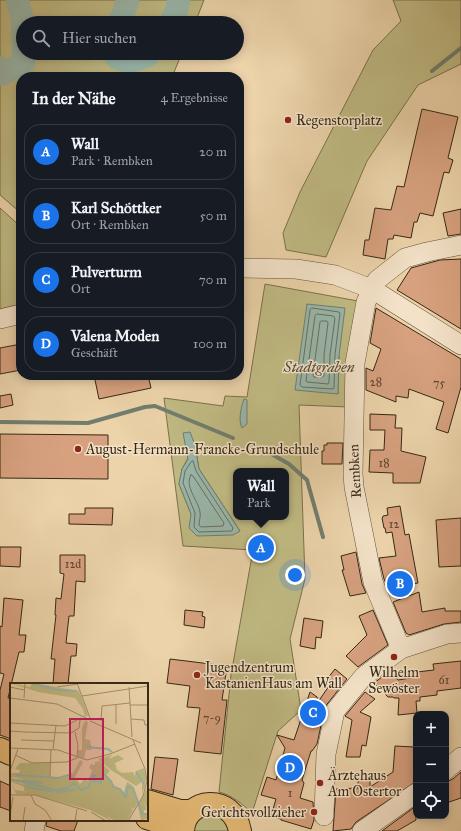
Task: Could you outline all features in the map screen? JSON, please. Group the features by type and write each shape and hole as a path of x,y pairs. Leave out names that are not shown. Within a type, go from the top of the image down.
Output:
{"main road":[{"path":"0,749 10,754"},
{"path":"148,801 180,811 192,811"},
{"path":"183,831 186,818 192,811 199,806 208,804 217,804 231,811 243,828"},
{"path":"148,818 168,825 179,831"}],"street":[{"name":"Rembken","path":"401,649 373,582 354,487 355,363 366,302 377,280 405,258 461,245"},
{"path":"244,268 296,268 335,275 372,289 461,345"},
{"path":"0,319 16,315"},
{"path":"324,816 326,754 335,711 363,677 401,649 447,634 461,633"},
{"path":"449,767 461,757"},
{"path":"368,828 413,795"},
{"path":"34,831 36,821"}],"shaded area":[{"path":"0,0 204,0 198,16 16,16 16,60 179,60 174,72 16,72 16,209 0,195"},
{"path":"393,0 461,0 461,64 418,85 367,161 326,257 286,250 283,233 300,192 373,50 401,21"},
{"path":"0,208 16,222 16,305 0,309"},
{"path":"265,284 358,301 349,407 299,405 305,579 290,639 301,710 278,731 252,813 241,803 224,793 219,792 231,675 253,550 183,546 164,398 223,406 225,396 247,397","holes":["307,304 339,356 338,394","195,445 199,469 240,531 191,514 179,484 182,469"]},
{"path":"218,812 233,831 191,831 198,816"}],"water":[{"name":"Stadtgraben","path":"307,304 345,308 339,356 338,394 295,390"},
{"path":"244,399 247,400 247,424 242,428 240,418"},
{"path":"190,432 195,445 199,469 240,531 233,535 197,536 189,528 191,514 179,484 182,469 188,459 183,433"}],"building":[{"path":"422,109 458,117 448,158 453,160 449,173 444,172 433,216 420,213 417,222 414,222 411,238 394,235 393,239 388,239 385,259 363,255 365,240 369,240 375,208 391,210 397,186 404,187"},
{"path":"461,209 461,234 448,236 443,213"},
{"path":"461,259 461,329 397,290 411,268 440,260"},
{"path":"376,308 461,359 461,387 448,433 436,429 444,402 409,389 408,398 396,396 396,402 366,390 366,368 373,371 381,349 370,343"},
{"path":"16,345 16,371 0,374 0,348"},
{"path":"95,380 149,380 151,388 99,399"},
{"path":"11,394 13,405 0,408 0,396"},
{"path":"370,414 396,415 395,428 402,428 401,451 426,457 420,483 393,483 393,473 369,472 370,450 384,450 385,430 370,430"},
{"path":"0,434 108,435 108,479 0,478"},
{"path":"327,443 343,443 342,464 322,464 322,451 324,451 324,445 327,445"},
{"path":"400,506 405,535 409,534 418,583 388,588 384,579 379,558 396,556 392,532 386,533 382,518 383,516 388,515 387,508"},
{"path":"85,508 113,508 112,525 69,524 69,514 85,514"},
{"path":"461,518 461,566 439,567 436,520"},
{"path":"0,547 21,547 20,567 0,566"},
{"path":"356,552 362,584 366,593 350,596 342,570 344,570 341,556"},
{"path":"60,555 85,555 85,582 76,581 74,616 69,616 66,643 77,644 76,656 71,656 68,683 53,683 55,659 51,659 56,615 56,598 61,599 64,574 60,573"},
{"path":"419,592 422,612 445,608 445,611 461,611 461,622 444,624 409,635 406,633 393,602"},
{"path":"4,598 23,600 19,635 26,635 24,652 19,652 12,683 10,683 8,698 10,699 10,739 0,735 0,690 4,674 0,673 0,626 2,627"},
{"path":"185,610 203,612 202,616 205,617 204,628 184,625"},
{"path":"373,610 388,645 358,667 346,656 367,635 359,616"},
{"path":"304,618 323,621 321,638 316,637 315,649 300,646"},
{"path":"170,659 227,666 222,700 227,700 221,754 194,751 200,708 187,707 190,686 167,683"},
{"path":"461,661 461,688 437,691 437,695 420,697 420,701 416,701 417,711 413,711 413,713 398,715 399,698 388,697 374,683 390,671 398,680 417,677 417,672 434,670 433,664"},
{"path":"335,669 347,679 324,708 320,706 323,716 317,744 311,751 302,780 304,783 300,798 313,802 314,820 311,829 271,816 276,799 261,795 267,777 276,780 285,748 277,735 294,740 310,692 317,697 318,702 331,683 327,679"},
{"path":"365,692 375,699 360,712 371,717 366,746 362,745 360,757 346,757 352,720 345,716"},
{"path":"395,746 413,747 413,784 356,822 351,829 333,831 336,789 358,788 358,780 370,780 370,787 393,772"},
{"path":"155,757 178,759 173,795 151,789"},
{"path":"461,772 461,798 449,802 449,781"},
{"path":"0,781 10,786 10,811 0,807"},
{"path":"413,808 413,819 416,820 397,831 382,831"},
{"path":"47,821 78,821 74,831 61,831 46,826"}],"waterway":[{"path":"17,0 22,16"},
{"path":"122,16 128,0"},
{"path":"174,16 179,0"},
{"path":"432,71 461,48"},
{"path":"0,68 3,74 24,62 24,60"},
{"path":"124,60 130,62 136,60"},
{"path":"0,422 88,423 145,407 155,406 233,438"},
{"path":"268,452 289,464 307,480 323,537"}],"place":[{"name":"Regenstorplatz","path":"288,120"},
{"name":"August-Hermann-Francke-Grundschule","path":"78,449"},
{"name":"Wall","path":"261,548"},
{"name":"Karl Schöttker","path":"400,584"},
{"name":"Wilhelm Sewöster","path":"394,657"},
{"name":"Jugendzentrum KastanienHaus am Wall","path":"197,675"},
{"name":"Pulverturm","path":"313,713"},
{"name":"Valena Moden","path":"290,768"},
{"name":"Ärztehaus Am Ostertor","path":"320,783"},
{"name":"Gerichtsvollzieher","path":"314,812"}]}
